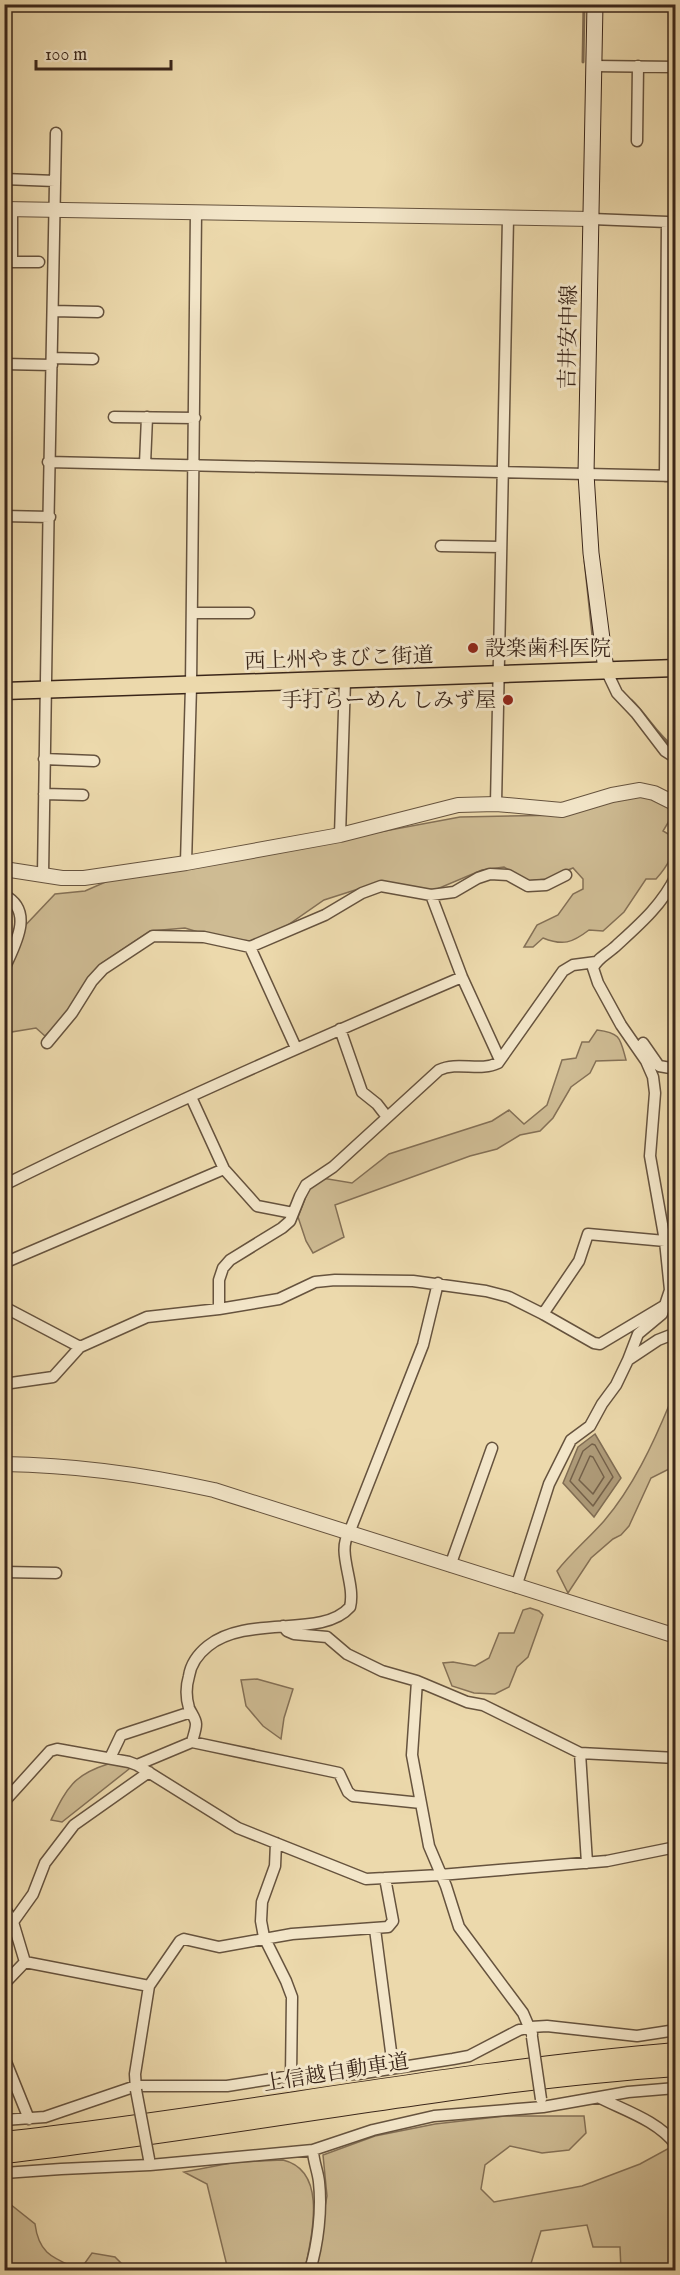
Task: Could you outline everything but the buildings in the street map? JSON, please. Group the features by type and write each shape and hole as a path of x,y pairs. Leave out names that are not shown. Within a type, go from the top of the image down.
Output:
{"highway":[{"name":"西上州やまびこ街道","path":"4,691 675,668"},
{"name":"上信越自動車道","path":"4,2141 142,2124 480,2074 579,2061 675,2052"},
{"name":"上信越自動車道","path":"4,2154 156,2136 472,2089 582,2075 675,2067"}],"main road":[{"name":"吉井安中線","path":"595,4 586,474 591,553 606,670"}],"street":[{"path":"594,66 675,67"},
{"path":"637,141 638,66"},
{"path":"43,875 50,517 48,462 56,133"},
{"path":"4,179 55,181"},
{"path":"39,262 8,262 8,209 666,222 670,476 48,462"},
{"path":"186,863 191,686 196,212"},
{"path":"496,804 508,218"},
{"path":"53,311 98,312"},
{"path":"4,364 93,359"},
{"path":"114,417 195,418"},
{"path":"145,464 147,417"},
{"path":"4,516 50,517"},
{"path":"441,546 501,548"},
{"path":"192,613 249,613"},
{"path":"606,670 617,693 636,713 665,751 675,758"},
{"path":"340,835 345,680"},
{"path":"44,759 94,761"},
{"path":"4,869 62,878 84,878 186,863 340,835 458,805 496,804 562,810 612,795 640,790 654,792 675,804"},
{"path":"44,794 83,795"},
{"path":"48,1043 103,969 153,936 204,937 250,947 325,915 362,893 381,886 431,895 454,892 490,874 508,875 528,886 546,885 566,875"},
{"path":"219,1309 219,1280 223,1268 230,1260 290,1221 306,1185 333,1167 440,1070 448,1066 490,1067 500,1060 563,971 573,965 596,962 608,954 653,911 675,876"},
{"path":"4,895 16,901 22,915 21,926 4,969"},
{"path":"431,895 462,977 500,1060"},
{"path":"250,947 296,1048"},
{"path":"516,1587 549,1484 571,1440 590,1426 616,1385 638,1334 662,1314 670,1290 665,1241 650,1156 655,1093 653,1077 638,1047 621,1025 598,983 593,968 596,962"},
{"path":"4,1185 91,1142 296,1048 462,977"},
{"path":"621,1025 636,1033 659,1066 675,1069"},
{"path":"340,1029 362,1092 377,1104 387,1117"},
{"path":"191,1097 224,1169 256,1206 293,1212"},
{"path":"4,1263 224,1169"},
{"path":"543,1314 579,1261 588,1234 665,1241"},
{"path":"4,1384 53,1377 80,1347 147,1317 219,1309 279,1299 315,1282 334,1280 438,1283 498,1294 543,1314 594,1343 600,1344 667,1304"},
{"path":"192,1742 196,1723 187,1693 193,1662 200,1653 219,1637 236,1631 328,1621 350,1607 350,1576 344,1548 345,1540 423,1345 438,1283"},
{"path":"4,1307 80,1347"},
{"path":"628,1360 658,1340 675,1333"},
{"path":"450,1566 492,1449"},
{"path":"4,1464 52,1467 181,1483 224,1493 675,1636"},
{"path":"4,1572 56,1573"},
{"path":"283,1626 287,1632 294,1634 327,1637 347,1654 382,1671 417,1681 445,1695 483,1705 580,1753 675,1758"},
{"path":"417,1681 411,1746 429,1846 446,1886 459,1927 523,2013 531,2032 542,2103"},
{"path":"110,1758 122,1735 191,1712"},
{"path":"137,1765 192,1742 339,1773 348,1792 353,1796 421,1803"},
{"path":"4,1802 53,1749 110,1758 137,1765 238,1828 366,1879 587,1863 675,1847"},
{"path":"580,1753 587,1863"},
{"path":"13,1922 33,1894 45,1863 74,1825 149,1772"},
{"path":"276,1843 274,1866 262,1902 261,1921 264,1937 292,1997 291,2076"},
{"path":"150,2162 135,2074 148,1986 180,1941 184,1939 219,1947 264,1937 388,1927 393,1921 385,1878"},
{"path":"4,1907 13,1922 25,1962"},
{"path":"375,1929 393,2067"},
{"path":"4,1984 25,1962"},
{"path":"25,1962 148,1986"},
{"path":"4,2120 30,2119 61,2112 136,2088 227,2086 291,2076 358,2074 469,2056 519,2030 531,2032 570,2028 637,2036 675,2030"},
{"path":"4,2057 30,2119"},
{"path":"4,2174 313,2150 373,2130 434,2116 675,2088"},
{"path":"600,2098 652,2123 675,2145"},
{"path":"310,2271 315,2256 320,2209 319,2180 313,2162 313,2150"}],"shaded area":[{"path":"640,794 675,809 675,824 669,821 663,831 675,838 674,849 667,865 656,879 646,879 624,912 603,931 589,930 567,942 556,942 543,938 533,947 524,947 537,925 558,915 573,894 583,889 583,879 573,868 546,879 528,881 504,867 482,870 430,892 380,882 324,900 272,936 253,941 221,939 185,928 150,931 102,963 88,978 72,1010 45,1036 36,1028 5,1033 5,960 19,932 55,894 85,891 110,880 460,817 566,815 615,799"},
{"path":"597,1030 611,1033 618,1038 626,1060 596,1061 590,1073 571,1087 553,1118 540,1131 520,1135 497,1149 470,1156 335,1205 344,1237 313,1253 306,1241 298,1217 308,1191 322,1178 352,1183 389,1154 492,1121 509,1110 524,1124 547,1105 562,1060 576,1058 582,1042 589,1042"},
{"path":"675,1399 675,1466 651,1478 629,1526 591,1558 568,1593 557,1571 604,1521 624,1494 649,1449 670,1403"},
{"path":"530,1608 543,1615 528,1657 517,1667 509,1687 495,1694 474,1693 452,1686 443,1663 453,1662 475,1666 489,1658 499,1633 514,1633 523,1610"},
{"path":"257,1679 293,1689 284,1718 281,1739 263,1726 246,1706 241,1680"},
{"path":"108,1764 128,1765 129,1769 62,1822 51,1820 72,1784 96,1768"},
{"path":"505,2116 584,2116 586,2133 569,2150 542,2153 510,2146 485,2165 481,2189 494,2202 582,2186 640,2164 671,2147 676,2164 675,2260 655,2270 621,2270 620,2247 593,2247 587,2225 541,2231 529,2270 313,2270 327,2196 323,2155 375,2136 435,2124"},
{"path":"283,2160 297,2167 307,2177 312,2191 313,2224 305,2270 228,2270 207,2184 184,2172 236,2162"},
{"path":"5,2200 35,2224 40,2243 49,2254 80,2270 5,2270"},
{"path":"92,2253 115,2257 124,2266 124,2270 80,2270"}],"water":[{"path":"595,1434 621,1478 594,1517 563,1483 578,1447"}],"waterway":[{"path":"583,62 584,4"},
{"path":"585,561 593,637"},
{"path":"631,700 663,738 676,749"}],"place":[{"name":"設楽歯科医院","path":"473,648"},
{"name":"手打らーめん しみず屋","path":"508,700"}]}
